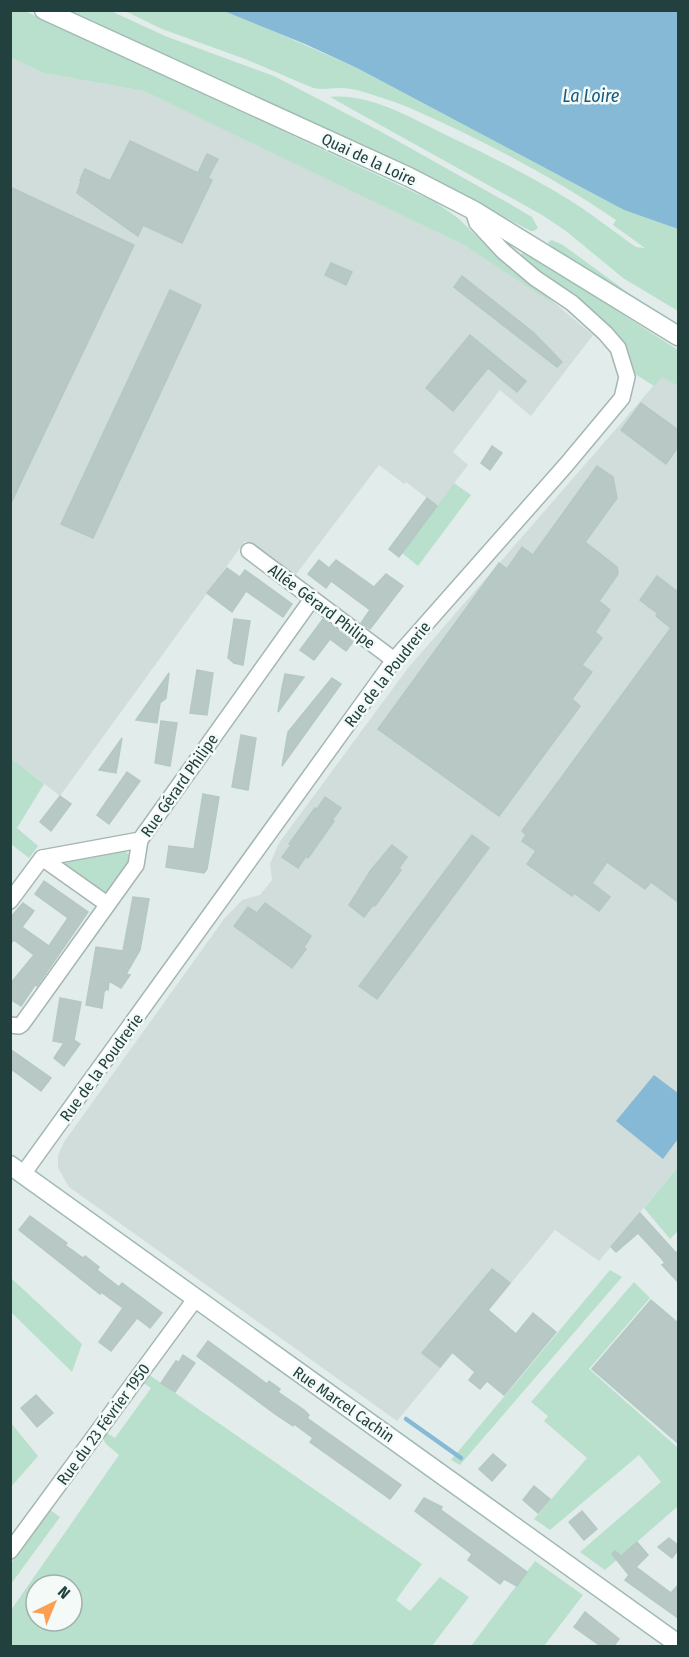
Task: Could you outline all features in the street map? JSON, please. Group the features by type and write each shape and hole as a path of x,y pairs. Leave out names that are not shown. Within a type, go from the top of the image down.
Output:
{"street":[{"name":"Quai de la Loire","path":"44,10 409,177 473,210 678,336"},
{"name":"Rue de la Poudrerie","path":"17,1169 394,660 622,398 627,377 618,348 606,333 572,303 535,278 503,251 477,223 473,210"},
{"name":"Allée Gérard Philipe","path":"249,551 394,660"},
{"name":"Rue Gérard Philipe","path":"10,1025 22,1024 136,865 140,840 312,598"},
{"path":"10,901 42,858 140,840"},
{"path":"42,858 107,904"},
{"name":"Rue Marcel Cachin","path":"17,1169 678,1644"},
{"name":"Rue du 23 Février 1950","path":"10,1551 196,1298"}],"shaded area":[{"path":"11,58 44,73 144,91 266,149 472,249 564,311 593,335 531,416 500,390 453,452 468,465 437,506 379,465 294,577 245,541 60,796 11,758"},
{"path":"662,376 678,386 678,1167 599,1261 555,1230 397,1421 69,1187 58,1168 58,1155 64,1142 224,919 242,900 260,895 272,880 270,864 279,843 408,668"}],"green space":[{"path":"11,11 25,11 435,202 458,218 495,254 564,311 466,246 144,91 44,73 11,58"},
{"path":"69,11 111,11 165,36 274,76 378,130 510,204 532,217 538,228 531,231 433,181 205,77"},
{"path":"125,11 224,11 246,19 357,68 624,210 678,229 678,311 623,278 566,231 542,215 330,97 360,99 404,114 538,182 577,205 636,247 645,248 613,225 616,220 518,160 397,103 354,89 313,88 245,59 162,29"},
{"path":"552,240 563,245 627,292 678,324 678,330 550,247 548,242"},
{"path":"522,253 527,253 678,350 678,386 662,377 654,386 635,374 626,351 520,257"},
{"path":"454,483 471,495 418,566 402,553"},
{"path":"11,758 44,784 17,828 38,846 29,858 11,844"},
{"path":"124,849 131,858 130,863 108,892 101,892 65,864 66,860"},
{"path":"678,1167 678,1231 670,1239 644,1208"},
{"path":"610,1270 622,1277 460,1465 451,1460"},
{"path":"11,1278 82,1344 72,1372 11,1312"},
{"path":"634,1282 650,1298 589,1369 678,1448 678,1506 605,1570 580,1552 661,1482 639,1455 550,1530 534,1519 587,1458 544,1421 548,1416 531,1402"},
{"path":"148,1374 422,1564 396,1600 410,1611 440,1577 469,1597 432,1646 11,1646 11,1610 24,1591 24,1633 84,1633 84,1573 37,1573 119,1455 106,1444 102,1437 105,1432 115,1438 151,1388 142,1382"},
{"path":"11,1423 38,1456 11,1487"},
{"path":"50,1510 60,1517 11,1584 11,1563"},
{"path":"535,1561 583,1595 544,1646 471,1646"}],"water":[{"name":"La Loire","path":"224,11 678,11 678,229 624,210 357,68"},
{"path":"654,1075 678,1093 678,1139 663,1159 616,1121"}],"building":[{"path":"130,141 198,173 207,154 218,159 208,178 212,180 182,243 143,225 138,236 77,193 85,169 110,181"},
{"path":"10,187 134,245 10,505"},
{"path":"331,263 352,272 346,285 325,275"},
{"path":"462,276 534,333 562,362 557,367 454,287"},
{"path":"170,290 201,305 93,538 61,524"},
{"path":"470,335 526,381 517,392 488,368 453,411 426,388"},
{"path":"641,403 678,430 678,447 666,464 621,430"},
{"path":"492,446 502,453 490,470 481,463"},
{"path":"597,466 613,477 617,498 585,542 617,567 618,574 599,601 610,610 595,632 602,638 582,665 592,672 572,699 580,706 499,816 378,729 499,563 507,569 522,547 533,555"},
{"path":"427,498 437,506 399,557 389,549"},
{"path":"319,560 329,568 336,560 374,587 386,574 403,586 370,629 361,623 370,610 331,581 326,588 308,574"},
{"path":"227,568 240,577 245,570 292,604 283,617 246,591 232,612 207,593"},
{"path":"657,576 678,592 678,902 651,882 645,889 607,862 592,883 610,897 599,911 574,893 572,896 527,864 536,851 522,841 526,835 522,831 671,628 640,600"},
{"path":"234,619 250,621 243,665 234,663 228,658"},
{"path":"323,619 353,642 346,651 330,639 314,660 300,650"},
{"path":"197,670 213,673 207,715 190,713"},
{"path":"169,673 166,698 160,703 157,723 136,720"},
{"path":"285,674 304,677 278,712 282,688"},
{"path":"332,678 341,684 282,766 288,732"},
{"path":"161,721 177,723 170,766 155,763"},
{"path":"241,735 256,738 248,790 232,787"},
{"path":"122,738 116,773 99,770 105,762"},
{"path":"127,772 140,781 109,824 97,815"},
{"path":"203,794 219,797 207,869 204,873 166,867 169,846 194,849"},
{"path":"60,796 71,804 51,831 40,822"},
{"path":"325,797 341,808 308,858 306,856 298,868 282,857 291,845 289,844"},
{"path":"472,835 489,848 377,999 359,986"},
{"path":"392,845 407,857 399,868 401,870 375,906 373,905 364,917 349,905 371,870"},
{"path":"44,881 88,912 21,1006 10,999 10,984 34,955 14,940 10,944 10,918 23,903 34,911 22,927 49,946 68,918 35,894"},
{"path":"133,897 149,899 140,950 126,974 130,975 121,988 109,981 108,990 104,992 102,1008 86,1005 96,947 123,951"},
{"path":"265,903 311,936 304,947 306,949 292,968 234,926 248,907 257,913"},
{"path":"60,998 81,1002 74,1040 80,1044 64,1066 54,1058 64,1043 53,1041"},
{"path":"10,1049 51,1078 41,1091 10,1068"},
{"path":"640,1213 676,1253 678,1251 678,1282 662,1265 665,1263 662,1259 638,1233 616,1252 611,1247"},
{"path":"30,1216 67,1243 65,1245 99,1267 97,1270 119,1287 122,1283 162,1313 150,1328 137,1318 111,1351 99,1342 123,1308 101,1292 100,1294 19,1230"},
{"path":"492,1269 510,1283 488,1310 516,1334 533,1313 556,1332 504,1395 487,1381 480,1389 469,1380 475,1372 452,1352 440,1367 422,1353"},
{"path":"651,1300 678,1323 678,1443 592,1369"},
{"path":"208,1341 267,1384 269,1381 280,1389 278,1392 309,1415 307,1418 401,1485 390,1499 310,1442 313,1438 275,1414 197,1356"},
{"path":"183,1355 195,1363 175,1392 161,1383"},
{"path":"36,1395 53,1413 37,1427 21,1408"},
{"path":"493,1454 506,1465 492,1481 479,1469"},
{"path":"534,1486 550,1499 538,1513 523,1500"},
{"path":"424,1498 442,1507 441,1510 527,1572 517,1586 504,1579 500,1584 468,1560 472,1554 415,1511"},
{"path":"582,1511 597,1529 584,1540 569,1522"},
{"path":"669,1538 678,1545 678,1550 672,1558 658,1547"},
{"path":"637,1542 648,1555 636,1567 671,1593 678,1585 678,1618 625,1580 629,1575 612,1554 615,1551 621,1556"},
{"path":"585,1612 619,1639 613,1647 602,1647 574,1627"}],"waterway":[{"path":"406,1419 461,1458"}]}
